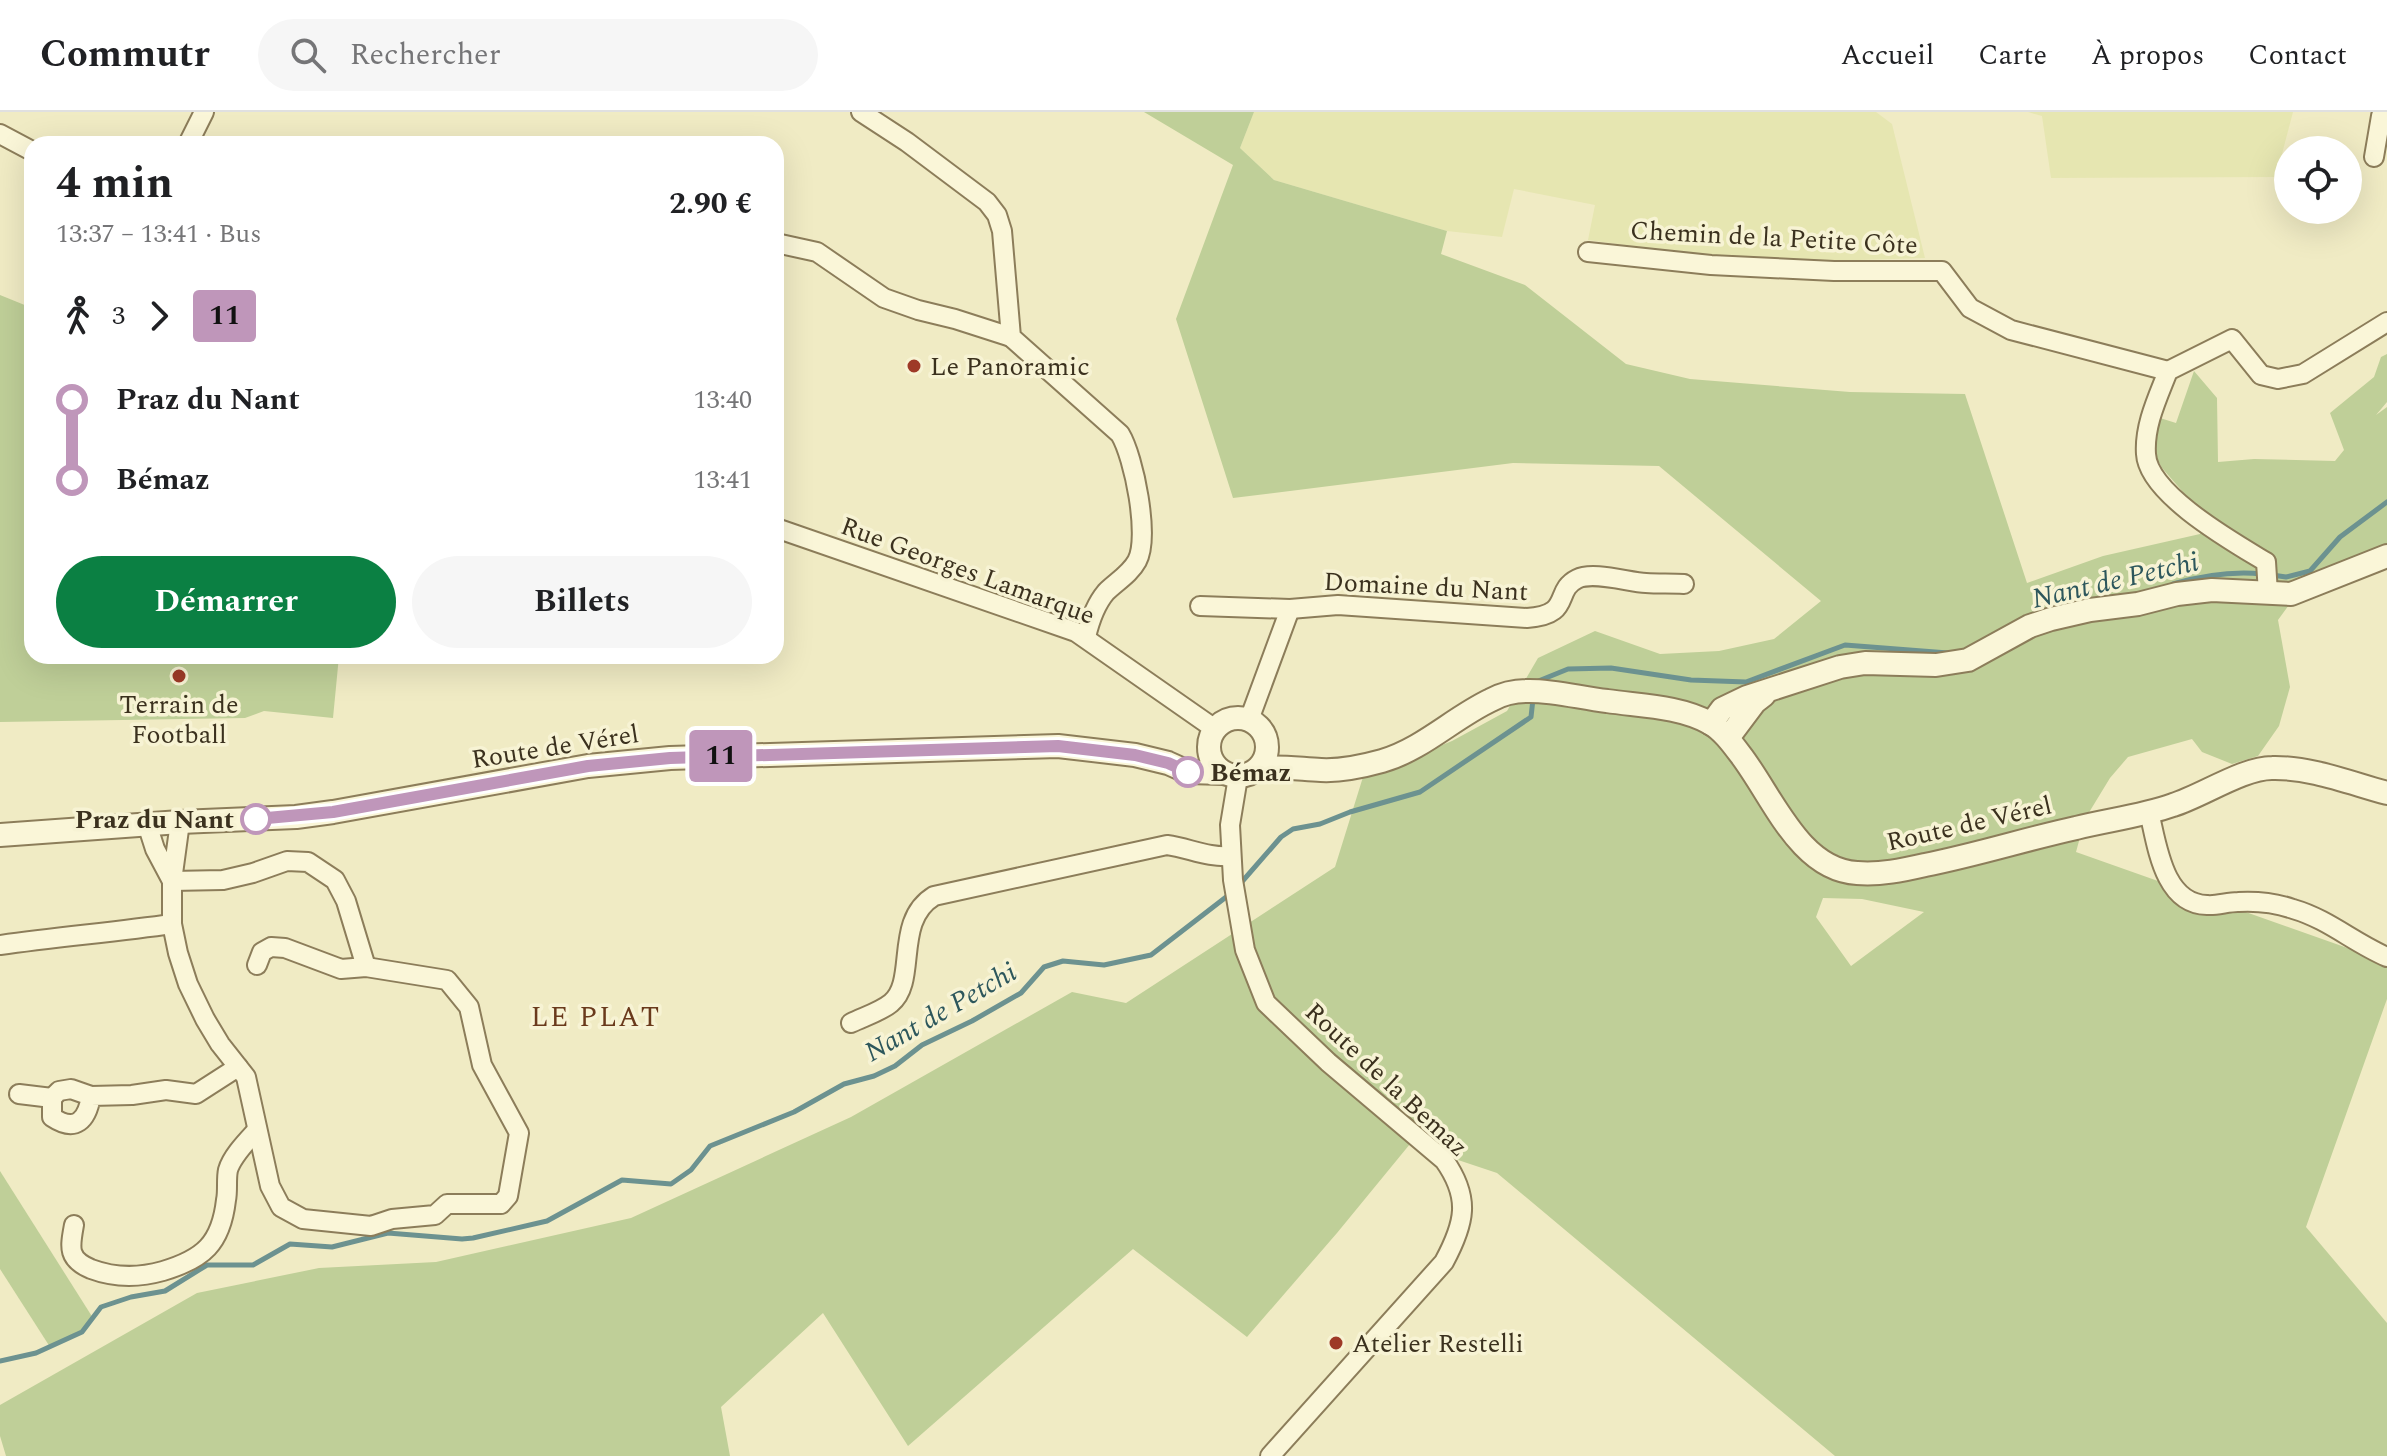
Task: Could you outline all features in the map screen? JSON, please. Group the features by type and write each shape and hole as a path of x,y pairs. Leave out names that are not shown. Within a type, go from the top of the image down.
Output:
{"street":[{"path":"192,136 204,112"},
{"path":"861,112 960,181 987,202 997,215 1005,255 1011,337"},
{"path":"2374,157 2381,116 2387,118"},
{"path":"0,134 24,147"},
{"path":"784,245 817,252 884,298 1011,337 1120,434 1131,457 1142,541 1136,564 1105,593 1097,605 1086,637"},
{"name":"Chemin de la Petite Côte","path":"1588,252 1834,271 1942,271 1970,308 2011,330 2168,371"},
{"path":"2268,587 2266,562 2220,534 2158,483 2146,456 2149,421 2168,371 2232,339 2261,375 2278,379 2303,374 2387,322"},
{"name":"Rue Georges Lamarque","path":"784,531 1076,632 1212,737"},
{"path":"1720,731 1768,692 1840,667 1865,663 1936,665 1968,660 2030,626 2090,610 2212,590 2268,587 2291,594 2387,556"},
{"name":"Domaine du Nant","path":"1200,606 1290,609 1338,605 1527,618 1552,613 1560,605 1571,583 1579,578 1589,576 1684,584"},
{"name":"Domaine du Nant","path":"1249,720 1290,609"},
{"name":"Route de Vérel","path":"0,835 296,817 588,766 670,758 1058,746 1135,755 1168,763 1188,772 1240,772 1294,766 1333,770 1395,757 1488,701 1509,692 1528,691 1651,706 1687,714 1720,731 1763,786 1794,836 1816,859 1829,867 1860,874 1908,869 1950,860 2172,806 2264,768 2314,774 2387,793"},
{"path":"1168,763 1194,758 1212,737 1231,719 1240,718 1249,720 1262,731 1266,739 1266,755 1240,772 1212,761 1212,737"},
{"name":"Route de Vérel","path":"1266,739 1297,754 1355,766"},
{"name":"Route de la Bemaz","path":"1240,772 1230,825 1233,880 1245,950 1266,1003 1328,1062 1444,1160 1456,1177 1463,1219 1444,1262 1270,1456"},
{"path":"2149,812 2167,879 2184,897 2204,906 2238,901 2289,907 2312,915 2387,957"},
{"path":"180,822 172,881 172,924 188,984 220,1044 246,1077 270,1186 281,1207 303,1219 371,1226 392,1219 435,1215 447,1204 501,1204 508,1196 519,1133 482,1065 469,1007 447,980 366,967 341,969 285,948 271,947 262,952 257,965"},
{"path":"147,824 155,849 172,881"},
{"path":"851,1023 892,1002 901,987 914,919 921,904 934,896 1167,845 1201,854 1231,856"},
{"path":"172,881 223,880 287,861 308,862 335,880 346,901 366,967"},
{"path":"0,945 172,924"},
{"path":"91,1096 85,1116 75,1124 60,1122 52,1117 52,1098 59,1091 71,1089 91,1096 166,1090 196,1094 238,1067"},
{"path":"19,1094 52,1098"},
{"path":"74,1225 70,1249 77,1262 105,1274 122,1277 150,1275 190,1263 219,1233 226,1204 228,1169 257,1130"}],"green space":[{"path":"1144,112 1254,112 1240,148 1274,180 1447,231 1441,254 1525,285 1626,364 1690,379 1850,392 1965,394 2027,583 2103,556 2200,534 2204,516 2162,468 2154,453 2160,418 2176,423 2194,371 2217,398 2218,462 2254,459 2335,461 2344,450 2330,413 2374,377 2381,357 2387,354 2387,402 2376,415 2387,407 2387,552 2305,583 2278,620 2290,687 2279,726 2258,756 2232,764 2202,752 2192,739 2128,757 2110,778 2085,819 2076,852 2387,962 2387,999 2306,1227 2387,1323 2387,1456 1835,1456 1497,1173 1410,1144 1247,1337 1133,1249 908,1446 823,1313 721,1407 730,1456 6,1456 0,1436 0,1405 197,1293 319,1268 436,1262 631,1218 851,1117 1072,992 1126,1003 1335,867 1363,777 1452,741 1507,711 1538,658 1595,631 1660,654 1719,651 1774,639 1821,601 1659,466 1513,463 1233,498 1176,319 1233,165","holes":["1823,898 1862,899 1924,912 1851,966 1816,917"]},
{"path":"1254,112 1876,112 1892,124 1925,258 1757,263 1588,240 1595,205 1514,189 1502,237 1447,231 1274,180 1240,148"},
{"path":"2028,112 2293,112 2287,136 2274,136 2274,177 2051,178 2042,116"},
{"path":"0,295 24,305 24,664 338,664 333,718 264,711 245,718 0,722"},
{"path":"0,1171 93,1318 82,1332 50,1347 0,1269"}],"waterway":[{"name":"Nant de Petchi","path":"2272,575 2286,577 2310,571 2340,537 2387,502"},
{"name":"Nant de Petchi","path":"2173,584 2217,575 2262,574"},
{"name":"Nant de Petchi","path":"1536,682 1568,669 1611,668 1691,680 1746,682 1845,645 1948,653"},
{"name":"Nant de Petchi","path":"1240,884 1281,837 1293,829 1320,824 1420,792 1531,717 1533,699"},
{"name":"Nant de Petchi","path":"0,1361 36,1353 82,1332 101,1307 131,1297 165,1291 207,1265 253,1265 290,1244 332,1247 388,1233 473,1238 547,1221 622,1180 671,1184 691,1170 710,1146 794,1112 844,1084 874,1076 895,1066 922,1045 1021,993 1044,967 1063,961 1104,965 1151,955 1230,894"}],"bus line":[{"name":"11","path":"256,819 333,812 588,766 670,758 1058,746 1135,755 1168,763 1188,772"}],"place":[{"name":"Le Panoramic","path":"914,366"},
{"name":"Terrain de Football","path":"179,676"},
{"name":"Bémaz","path":"1188,772"},
{"name":"Praz du Nant","path":"256,819"},
{"name":"Atelier Restelli","path":"1336,1343"}],"district":[{"name":"LE PLAT","path":"596,1016"}]}
